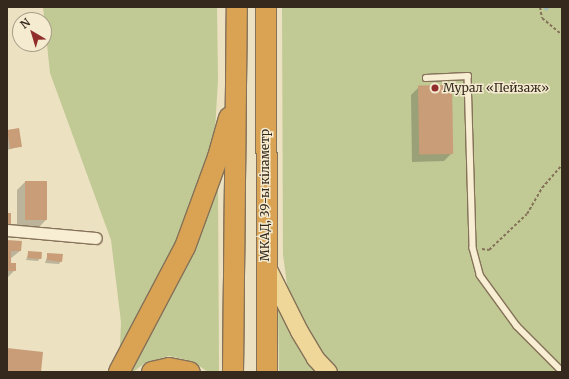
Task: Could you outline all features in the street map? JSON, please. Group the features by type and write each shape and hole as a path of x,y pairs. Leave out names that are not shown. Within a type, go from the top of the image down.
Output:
{"highway":[{"name":"МКАД, 39-ы кіламетр","path":"266,13 265,261 267,372"},
{"path":"233,372 237,14"},
{"path":"119,372 185,247 218,157 237,90"},
{"path":"152,372 169,368 190,372"}],"main road":[{"path":"265,261 280,298 315,358 328,372"}],"street":[{"path":"7,230 96,238"}],"lane":[{"path":"426,78 468,76 473,248 480,275 494,297 517,326 562,371"}],"path":[{"path":"540,7 542,18 562,34"},
{"path":"473,248 489,250 527,214 542,188 562,164"}],"green space":[{"path":"43,7 217,7 218,80 215,130 209,158 170,255 120,347 121,322 111,240 50,73 48,52 52,52 52,12 44,12"},
{"path":"282,7 562,7 562,372 337,372 319,352 289,298 283,255"},
{"path":"218,181 219,372 208,372 192,361 169,356 145,363 133,372 123,372"},
{"path":"278,308 320,372 279,372"}],"building":[{"path":"452,85 453,154 419,155 418,86"},
{"path":"19,128 22,147 10,149 7,130"},
{"path":"25,181 47,181 47,220 25,220"},
{"path":"7,213 11,213 11,226 7,226"},
{"path":"7,240 22,241 21,251 11,251 11,263 16,263 16,271 7,271"},
{"path":"28,251 42,252 41,259 28,258"},
{"path":"47,253 63,254 62,262 47,260"},
{"path":"7,348 43,352 41,372 7,372"}],"place":[{"name":"Мурал «Пейзаж»","path":"435,88"}]}
